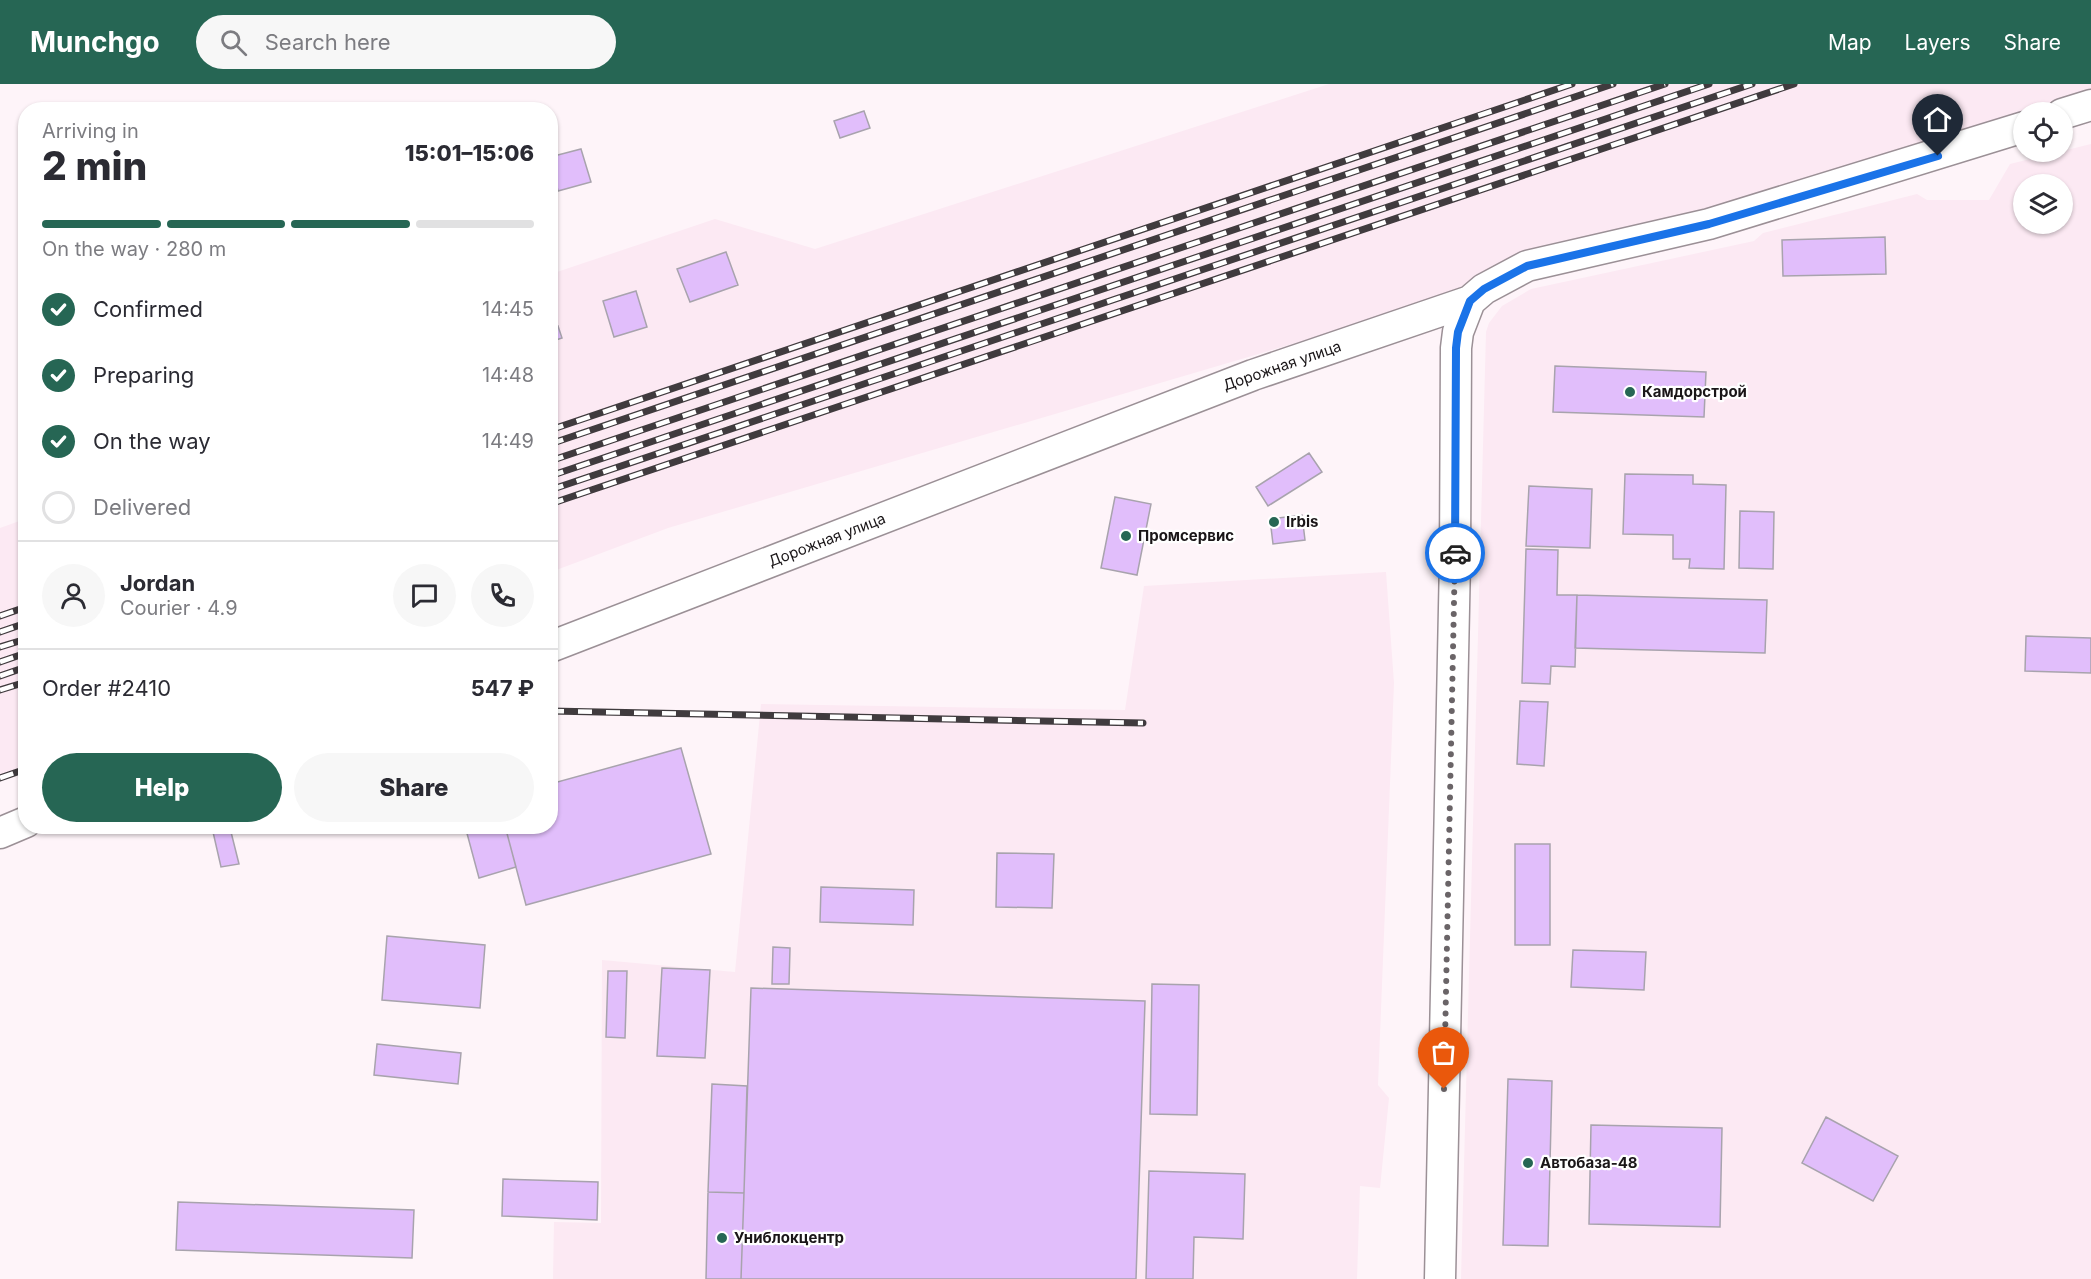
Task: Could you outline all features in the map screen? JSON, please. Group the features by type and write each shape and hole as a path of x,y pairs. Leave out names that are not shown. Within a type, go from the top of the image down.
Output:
{"street":[{"path":"2073,111 2091,105"},
{"name":"Дорожная улица","path":"558,644 1253,375 1470,301 1484,289 1527,266 1709,224 2013,130"},
{"path":"1440,1279 1455,572 1456,348 1458,332 1470,301"},
{"path":"0,833 18,825"}],"shaded area":[{"path":"1329,84 2091,84 2091,96 2071,102 2013,102 2013,120 1472,291 668,528 558,569 558,272 715,219 815,249"},
{"path":"2091,144 2091,1279 1461,1279 1486,332 1489,323 1502,306 1531,289 1754,241 1763,233 1917,194 1927,200 1989,200 2010,164 2073,162 2073,148"},
{"path":"18,522 18,771 0,777 0,528"},
{"path":"1386,572 1394,683 1378,1085 1389,1098 1380,1188 1360,1186 1357,1279 553,1279 554,1222 601,1223 602,960 735,972 761,704 1125,710 1144,586"}],"building":[{"path":"864,111 870,128 840,138 834,121"},
{"path":"581,149 591,182 558,191 558,155"},
{"path":"1885,237 1886,274 1783,276 1782,240"},
{"path":"726,252 738,285 690,302 677,269"},
{"path":"636,291 647,327 614,337 603,301"},
{"path":"558,326 562,338 558,339"},
{"name":"Камдорстрой","path":"1555,366 1706,372 1704,417 1553,412"},
{"path":"1309,453 1322,472 1268,506 1256,487"},
{"path":"1625,474 1693,475 1693,484 1726,485 1724,569 1689,568 1690,559 1673,559 1673,535 1623,534"},
{"path":"1529,486 1592,489 1590,548 1526,546"},
{"name":"Промсервис","path":"1115,497 1151,504 1137,575 1101,568"},
{"path":"1740,511 1774,512 1773,569 1739,568"},
{"path":"1302,515 1305,540 1273,544 1270,519"},
{"path":"1526,549 1558,550 1557,595 1577,595 1575,667 1551,666 1550,684 1522,683"},
{"path":"1577,595 1767,600 1765,653 1575,648"},
{"path":"2026,636 2091,638 2091,673 2025,671"},
{"path":"1520,701 1548,702 1544,766 1517,764"},
{"path":"681,748 711,854 526,905 507,834 558,834 558,782"},
{"path":"213,834 232,834 239,864 221,867"},
{"path":"467,834 507,834 516,867 479,878"},
{"path":"1515,844 1550,844 1550,945 1515,945"},
{"path":"997,853 1054,854 1052,908 996,907"},
{"path":"821,887 914,890 913,925 820,922"},
{"path":"387,936 485,945 480,1008 382,1000"},
{"path":"773,947 790,948 789,984 772,984"},
{"path":"1573,950 1646,952 1644,990 1571,987"},
{"path":"662,968 710,970 705,1058 657,1056"},
{"path":"608,971 627,971 625,1038 606,1037"},
{"path":"1152,984 1199,985 1197,1115 1150,1114"},
{"path":"751,988 1145,1001 1136,1279 741,1279"},
{"path":"377,1044 461,1053 458,1084 374,1075"},
{"name":"Автобаза-48","path":"1508,1079 1552,1081 1548,1246 1503,1245"},
{"path":"712,1084 747,1086 744,1193 708,1192"},
{"path":"1826,1117 1898,1156 1873,1201 1802,1163"},
{"path":"1591,1125 1722,1128 1720,1227 1589,1224"},
{"path":"1149,1171 1245,1174 1243,1239 1194,1237 1193,1279 1146,1279"},
{"path":"503,1179 598,1182 597,1220 502,1216"},
{"path":"708,1192 744,1193 741,1279 706,1279"},
{"path":"178,1202 414,1210 412,1258 176,1250"}],"railway":[{"path":"558,427 1572,84"},
{"path":"558,441 1613,84"},
{"path":"558,458 1665,84"},
{"path":"558,473 1709,84"},
{"path":"558,487 1752,84"},
{"path":"558,501 1794,84"},
{"path":"0,616 18,610"},
{"path":"0,632 18,626"},
{"path":"0,647 18,641"},
{"path":"0,662 18,656"},
{"path":"0,676 18,670"},
{"path":"0,690 18,684"},
{"path":"558,711 1143,723"},
{"path":"0,778 18,772"}],"way so far":[{"path":"1444,1089 1455,553"}],"place":[{"name":"Камдорстрой","path":"1630,392"},
{"name":"Irbis","path":"1274,522"},
{"name":"Промсервис","path":"1126,536"},
{"name":"Автобаза-48","path":"1528,1163"},
{"name":"Униблокцентр","path":"722,1238"}],"route":[{"path":"1455,553 1456,348 1458,332 1470,301 1484,289 1527,266 1709,224 1938,156"}]}
